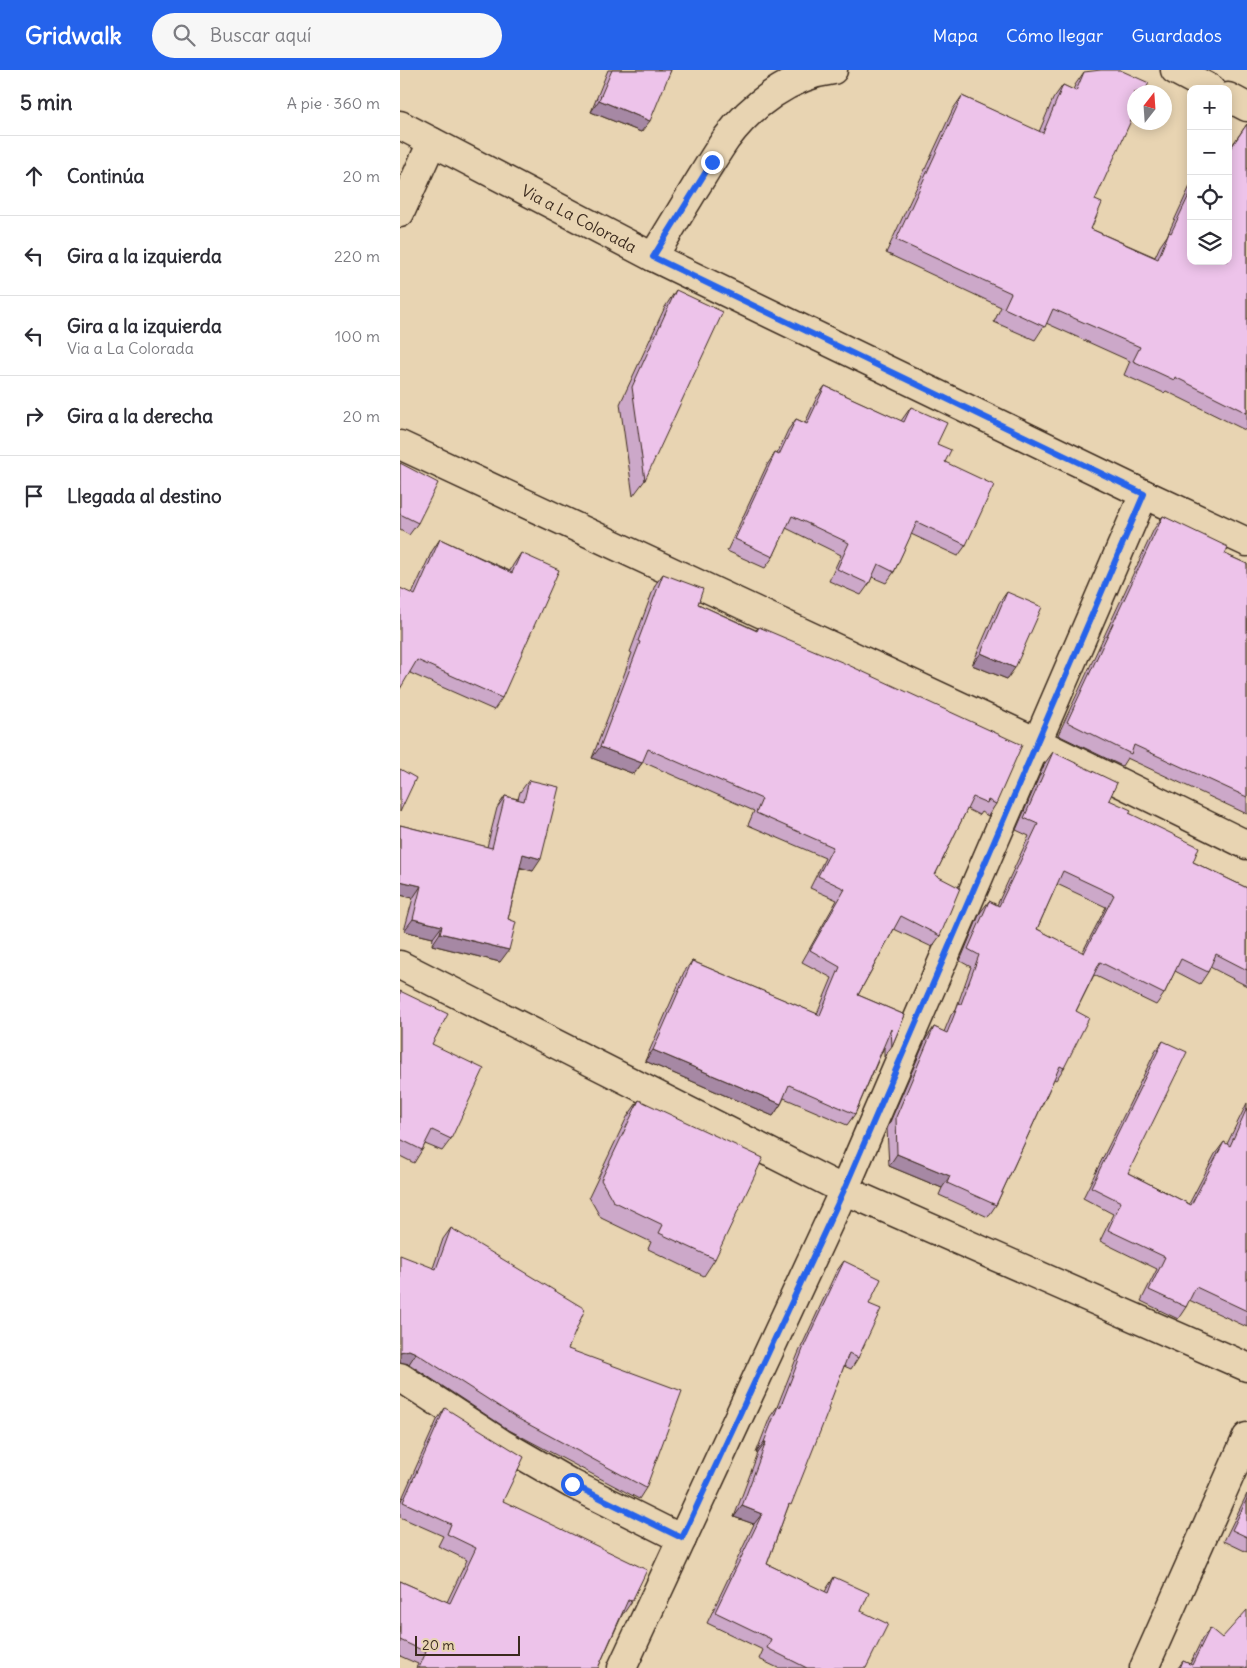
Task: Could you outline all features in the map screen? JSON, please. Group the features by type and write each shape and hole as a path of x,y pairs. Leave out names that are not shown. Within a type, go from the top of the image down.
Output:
{"street":[{"path":"653,257 726,139 743,119 789,84 818,72 833,70"},
{"path":"1175,70 1203,85"},
{"path":"1232,99 1247,107"},
{"name":"Via a La Colorada","path":"400,125 653,257 1247,542"},
{"path":"400,213 432,142"},
{"path":"400,445 1037,742 1247,845"},
{"path":"622,1668 844,1190 1144,494"},
{"path":"400,965 844,1190 1247,1367"},
{"path":"400,1377 501,1443 572,1484 682,1538"},
{"path":"1144,1668 1247,1437"}],"building":[{"path":"612,70 671,70 650,121 599,100"},
{"path":"1120,70 1149,83 1148,85 1127,85 1127,129 1095,200 1102,203 1091,229 1158,259 1169,232 1171,233 1187,199 1187,265 1232,265 1232,146 1247,124 1247,413 1175,377 1174,380 1133,361 1140,347 1053,309 1045,327 1004,308 1011,293 896,240 962,96 1043,133 1063,85 1076,91 1084,72"},
{"path":"676,290 723,312 645,480 632,387"},
{"path":"825,386 904,422 911,407 947,423 937,444 951,450 945,462 994,485 966,545 917,522 894,572 878,564 869,584 837,569 849,543 792,516 773,557 735,539 775,453 779,455 796,419 807,424"},
{"path":"400,463 438,483 418,523 400,514"},
{"path":"1163,516 1228,547 1225,554 1247,564 1247,797 1134,745 1131,754 1067,722"},
{"path":"440,539 512,573 521,553 559,570 502,698 417,660 400,689 400,588 415,595"},
{"path":"663,574 703,589 698,604 757,631 759,627 844,663 1022,745 996,804 988,800 987,803 973,797 935,875 960,888 940,936 901,916 858,995 905,1015 892,1046 891,1029 855,1114 789,1085 781,1104 653,1050 692,961 820,1015 840,967 810,950 845,889 818,876 833,847 756,813 762,799 648,749 642,763 600,747 640,642 638,641"},
{"path":"1007,592 1042,607 1015,668 981,653"},
{"path":"1053,752 1117,783 1109,800 1131,810 1129,813 1199,847 1193,862 1247,888 1247,970 1216,954 1208,972 1181,959 1164,994 1100,962 1076,1011 1089,1018 1064,1068 1060,1066 996,1205 947,1183 950,1176 897,1154 896,1117 934,1027 947,1033 959,1003 961,1004 979,955 968,949 989,901 999,906 1038,824 1024,818","holes":["1063,871 1114,895 1084,953 1037,929"]},
{"path":"400,769 416,778 400,812"},
{"path":"529,780 559,787 541,859 523,854 508,919 516,922 509,950 440,933 442,926 413,919 421,886 400,881 400,825 492,848 505,796 524,801"},
{"path":"400,991 448,1014 432,1044 484,1069 451,1139 432,1130 422,1150 400,1139"},
{"path":"1163,1041 1187,1052 1128,1173 1191,1205 1224,1142 1230,1146 1247,1108 1247,1311 1196,1287 1186,1307 1149,1290 1165,1257 1108,1230 1121,1202 1091,1187"},
{"path":"639,1100 763,1158 715,1259 659,1233 663,1225 613,1201 601,1180"},
{"path":"451,1228 585,1309 568,1349 682,1391 646,1488 517,1418 416,1353 409,1350 400,1352 400,1255 436,1269"},
{"path":"844,1261 881,1279 869,1304 881,1309 858,1358 849,1353 829,1409 791,1505 789,1504 767,1564 828,1593 834,1577 869,1593 861,1611 888,1624 866,1668 807,1668 767,1648 771,1639 715,1612 762,1514 742,1506 766,1442 764,1442 778,1406 780,1408 805,1344"},
{"path":"445,1408 524,1457 503,1501 647,1570 632,1601 628,1600 598,1668 419,1668 426,1652 400,1640 400,1581 450,1603 476,1548 447,1534 451,1524 403,1502"},
{"path":"1247,1499 1247,1537 1232,1530"},
{"path":"1247,1610 1247,1668 1180,1668 1183,1661 1192,1665 1210,1628 1222,1638"}],"route":[{"path":"572,1484 682,1538 844,1190 1144,494 653,257 712,162"}]}
